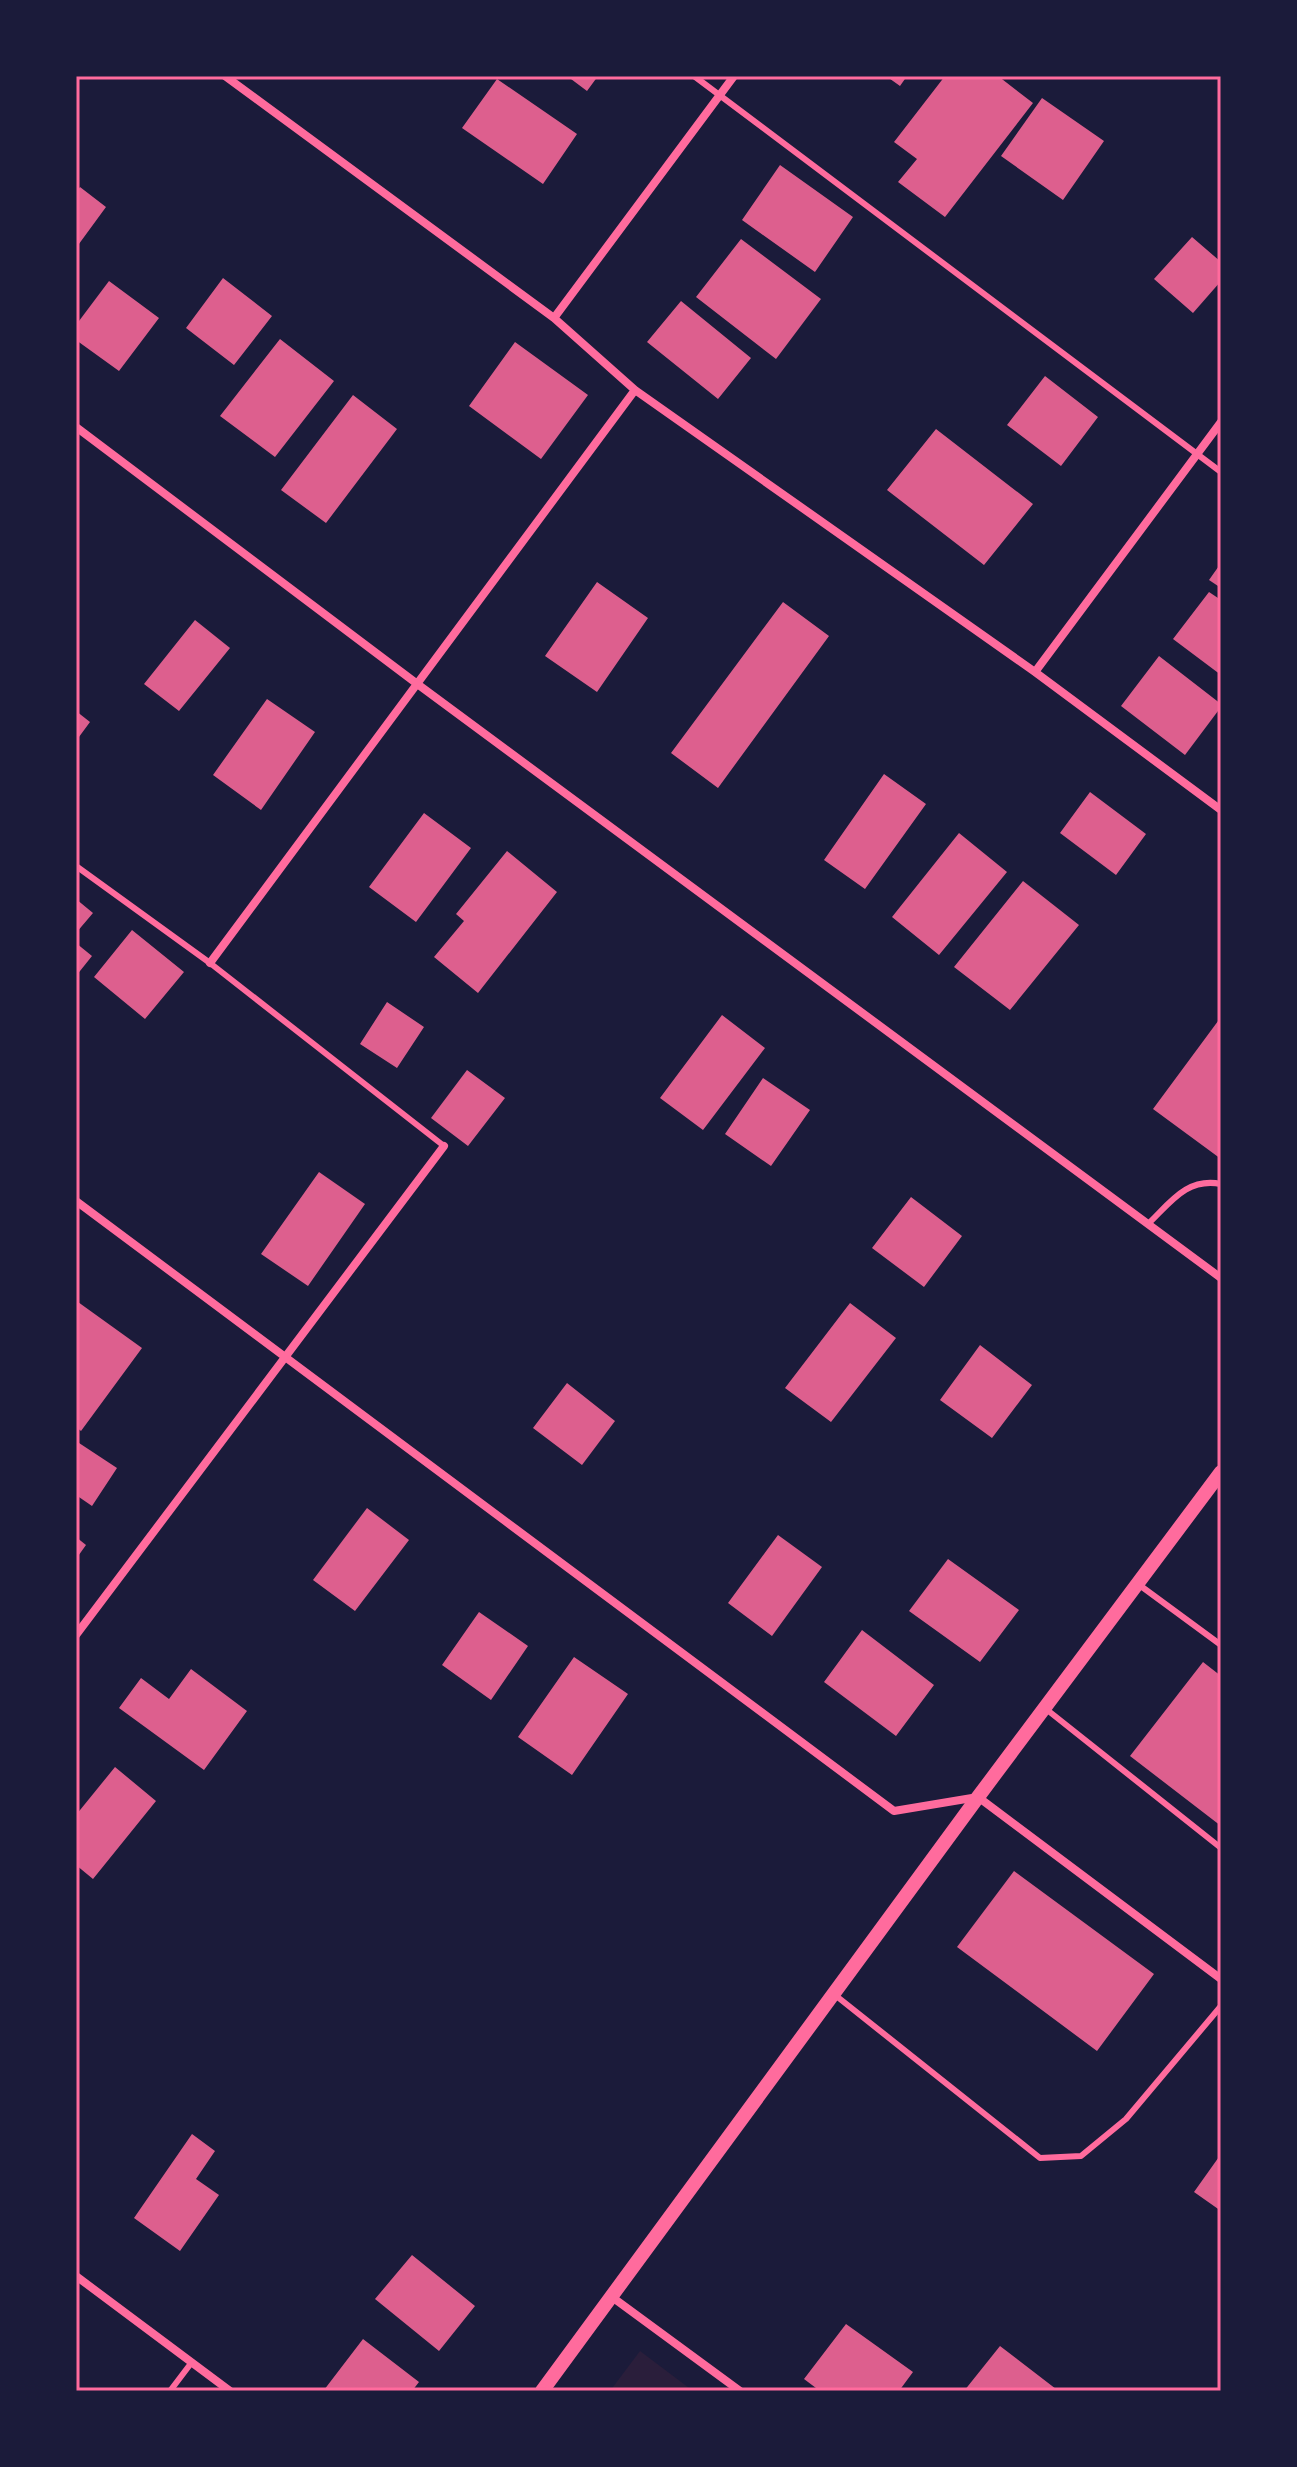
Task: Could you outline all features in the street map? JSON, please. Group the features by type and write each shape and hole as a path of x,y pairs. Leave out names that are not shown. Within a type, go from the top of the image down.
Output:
{"street":[{"path":"225,76 554,318 635,390 1035,672 1221,810"},
{"path":"554,318 734,76"},
{"path":"210,963 635,390"},
{"path":"1035,672 1221,422"},
{"path":"76,427 416,683 1221,1278"},
{"path":"76,1635 444,1146"},
{"path":"76,1201 894,1811 978,1797 1221,1979"},
{"path":"542,2391 1221,1472"},
{"path":"76,2276 230,2391"},
{"path":"612,2297 740,2391"}],"lane":[{"path":"694,76 1221,472"},
{"path":"76,866 210,963 444,1146"},
{"path":"1148,1224 1189,1185 1221,1184"},
{"path":"1138,1584 1221,1645"},
{"path":"1046,1709 1221,1848"},
{"path":"834,1995 1040,2158 1081,2156 1126,2119 1221,2006"},
{"path":"170,2391 192,2362"}],"shaded area":[{"path":"640,2351 693,2391 610,2391"}],"building":[{"path":"567,76 598,76 587,91"},
{"path":"886,76 907,76 900,86"},
{"path":"945,76 998,76 1033,103 945,217 898,182 917,159 894,142"},
{"path":"497,79 577,134 543,184 462,128"},
{"path":"1042,98 1104,141 1063,200 1001,156"},
{"path":"780,165 853,217 815,272 742,220"},
{"path":"80,187 106,207 76,248 76,193"},
{"path":"1192,237 1221,262 1221,281 1193,313 1154,279"},
{"path":"741,239 821,299 776,359 696,297"},
{"path":"223,278 272,316 234,365 186,328"},
{"path":"109,281 159,318 119,371 76,340 76,325"},
{"path":"681,301 751,358 718,399 647,342"},
{"path":"280,339 334,381 275,457 220,416"},
{"path":"515,342 588,395 541,459 469,406"},
{"path":"1045,376 1098,417 1061,466 1007,425"},
{"path":"353,395 397,429 326,523 281,490"},
{"path":"936,429 1033,504 984,565 887,490"},
{"path":"1221,563 1221,588 1209,580"},
{"path":"597,582 648,618 597,692 545,656"},
{"path":"1209,592 1221,600 1221,675 1173,639"},
{"path":"783,602 829,636 718,788 671,753"},
{"path":"195,620 230,648 179,711 144,684"},
{"path":"1159,656 1221,704 1185,755 1121,706"},
{"path":"267,699 315,732 261,810 213,775"},
{"path":"76,711 90,722 76,741"},
{"path":"884,774 926,804 865,889 824,860"},
{"path":"1090,792 1146,834 1116,875 1060,833"},
{"path":"424,813 471,848 416,922 369,887"},
{"path":"959,833 1007,872 939,955 892,917"},
{"path":"507,851 557,892 478,993 434,957 464,921 456,914"},
{"path":"1023,881 1079,925 1010,1010 954,967"},
{"path":"76,899 93,913 76,933"},
{"path":"132,930 184,972 145,1019 94,977"},
{"path":"76,943 92,956 76,976"},
{"path":"387,1002 424,1027 397,1068 360,1044"},
{"path":"722,1015 765,1048 703,1130 660,1098"},
{"path":"1221,1017 1221,1159 1153,1109"},
{"path":"467,1070 505,1098 468,1146 431,1118"},
{"path":"763,1078 810,1110 771,1166 725,1134"},
{"path":"319,1172 365,1204 308,1286 261,1254"},
{"path":"911,1197 962,1236 924,1287 872,1248"},
{"path":"78,1302 142,1348 81,1431 76,1427"},
{"path":"850,1303 896,1338 831,1422 785,1388"},
{"path":"980,1345 1032,1385 992,1438 940,1400"},
{"path":"567,1383 615,1421 582,1465 533,1428"},
{"path":"76,1441 117,1468 92,1506 76,1495"},
{"path":"367,1508 409,1540 355,1611 313,1580"},
{"path":"778,1535 822,1567 772,1636 728,1603"},
{"path":"76,1537 86,1545 76,1559"},
{"path":"948,1559 1019,1610 980,1662 909,1611"},
{"path":"479,1612 528,1646 491,1700 442,1665"},
{"path":"862,1630 934,1685 896,1736 824,1682"},
{"path":"574,1657 628,1694 572,1775 518,1737"},
{"path":"1203,1662 1221,1676 1221,1826 1130,1756"},
{"path":"191,1669 247,1711 204,1770 119,1708 141,1678 169,1699"},
{"path":"115,1767 156,1801 93,1879 76,1865 76,1815"},
{"path":"1014,1871 1154,1974 1097,2051 957,1947"},
{"path":"192,2134 215,2151 196,2179 219,2195 180,2251 134,2218"},
{"path":"1221,2154 1221,2211 1194,2192"},
{"path":"412,2255 475,2306 439,2351 375,2299"},
{"path":"846,2324 913,2372 899,2391 820,2391 804,2379"},
{"path":"363,2339 419,2382 412,2391 324,2390"},
{"path":"1000,2346 1056,2389 964,2391"}]}
